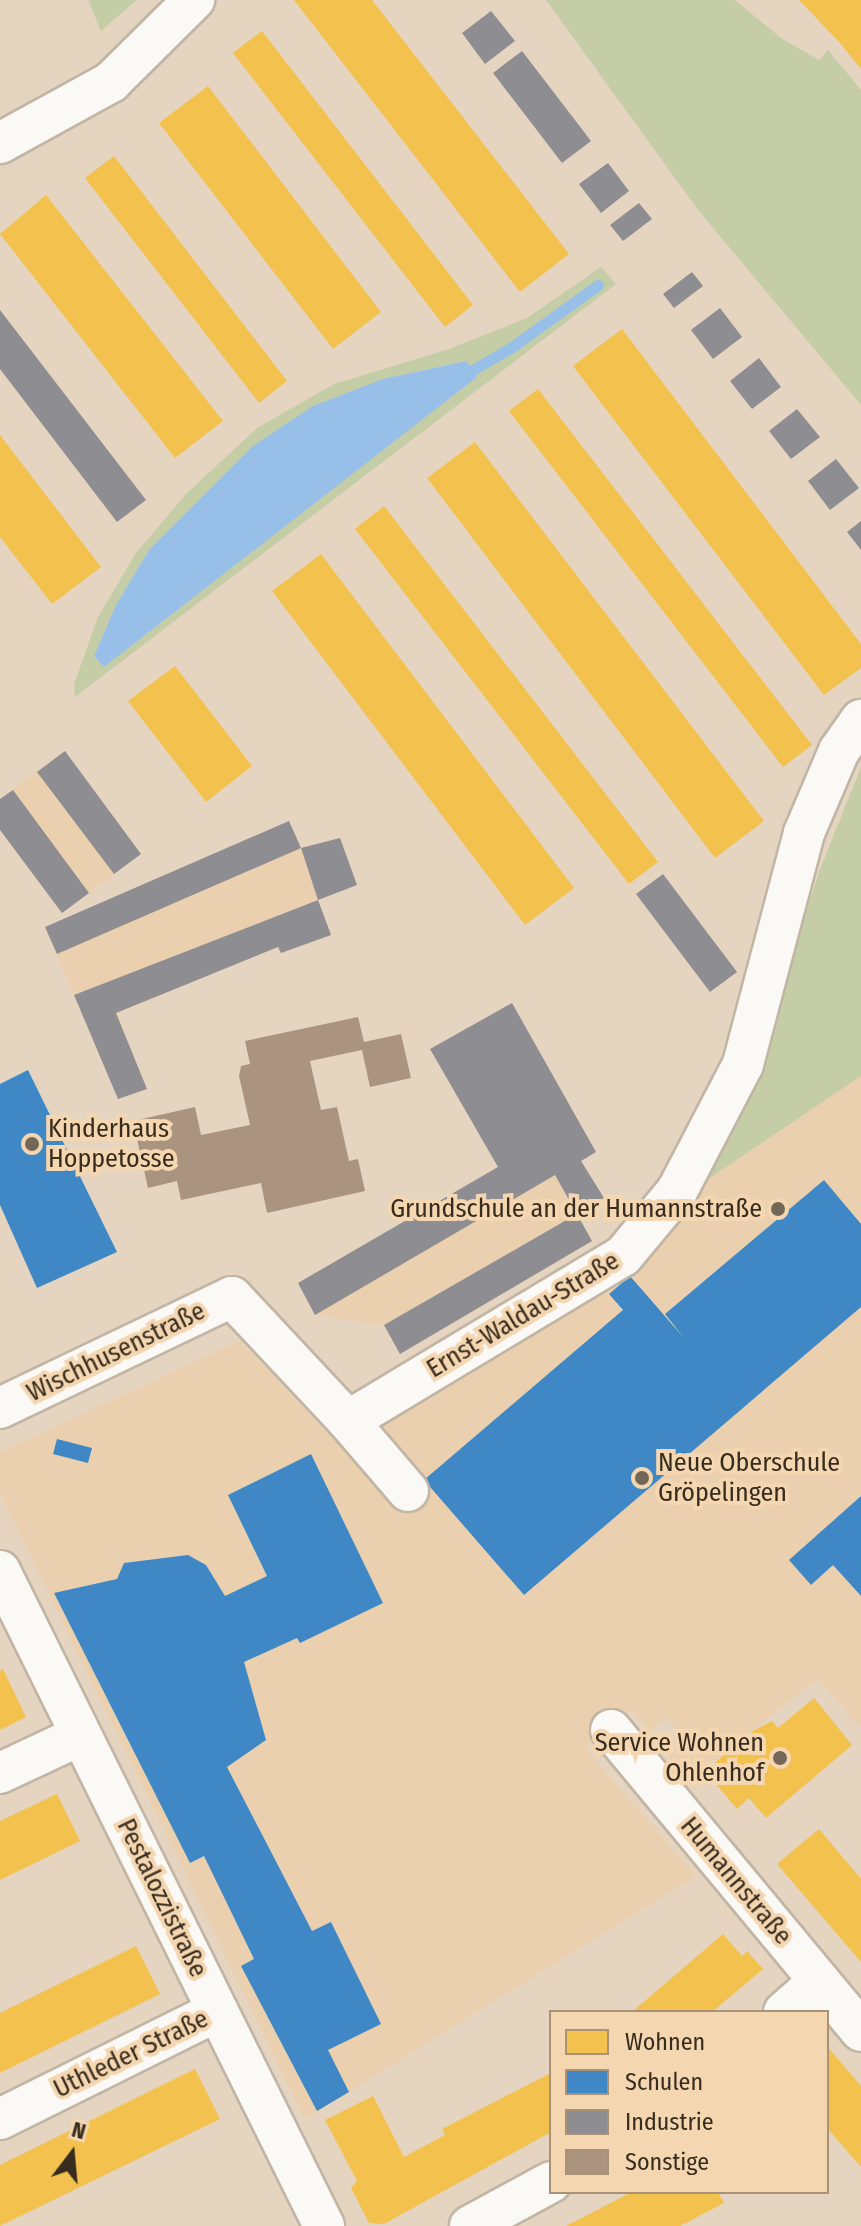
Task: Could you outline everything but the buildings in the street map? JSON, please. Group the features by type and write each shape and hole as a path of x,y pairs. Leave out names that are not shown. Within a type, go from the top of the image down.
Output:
{"street":[{"path":"0,143 111,82 194,0"},
{"name":"Ernst-Waldau-Straße","path":"348,1421 623,1256 652,1225 677,1191 743,1064 804,833 839,751 861,720"},
{"name":"Wischhusenstraße","path":"0,1408 232,1297 348,1421"},
{"path":"348,1421 408,1491"},
{"name":"Pestalozzistraße","path":"0,1571 324,2226"},
{"name":"Humannstraße","path":"611,1730 861,2031"},
{"path":"0,1773 81,1735"},
{"path":"786,2010 819,1981"},
{"name":"Uthleder Straße","path":"0,2119 218,2011"},
{"path":"470,2226 549,2183"}],"shaded area":[{"path":"65,751 141,854 62,913 0,799"},
{"path":"289,821 301,848 340,838 357,885 318,900 331,935 281,953 277,947 117,1013 147,1089 118,1099 45,927"},
{"path":"861,1076 861,1729 818,1679 687,1780 668,1757 687,1740 667,1717 650,1731 630,1708 585,1748 696,1876 305,2119 0,1494 0,1452 240,1341 342,1448 633,1267 695,1188"},
{"path":"581,1161 604,1198 577,1214 592,1241 400,1354 384,1325 315,1315 298,1283 498,1167 515,1198"}],"green space":[{"path":"88,0 137,0 101,31"},
{"path":"546,0 735,0 781,38 819,60 828,50 861,90 861,405 698,210"},
{"path":"601,267 616,284 75,697 74,684 98,617 136,553 186,494 257,428 334,384 446,350 527,318","holes":["465,361 476,377 104,667 94,656 116,605 149,550 383,379"]},
{"path":"861,767 861,1076 695,1188 755,1066 819,872"}],"water":[{"path":"466,361 477,377 104,667 94,656 116,605 149,550 253,446 313,406 383,379"}],"waterway":[{"path":"459,378 512,347 598,285"}],"place":[{"name":"Kinderhaus Hoppetosse","path":"32,1144"},
{"name":"Grundschule an der Humannstraße","path":"778,1209"},
{"name":"Neue Oberschule Gröpelingen","path":"642,1478"},
{"name":"Service Wohnen Ohlenhof","path":"780,1758"}]}
